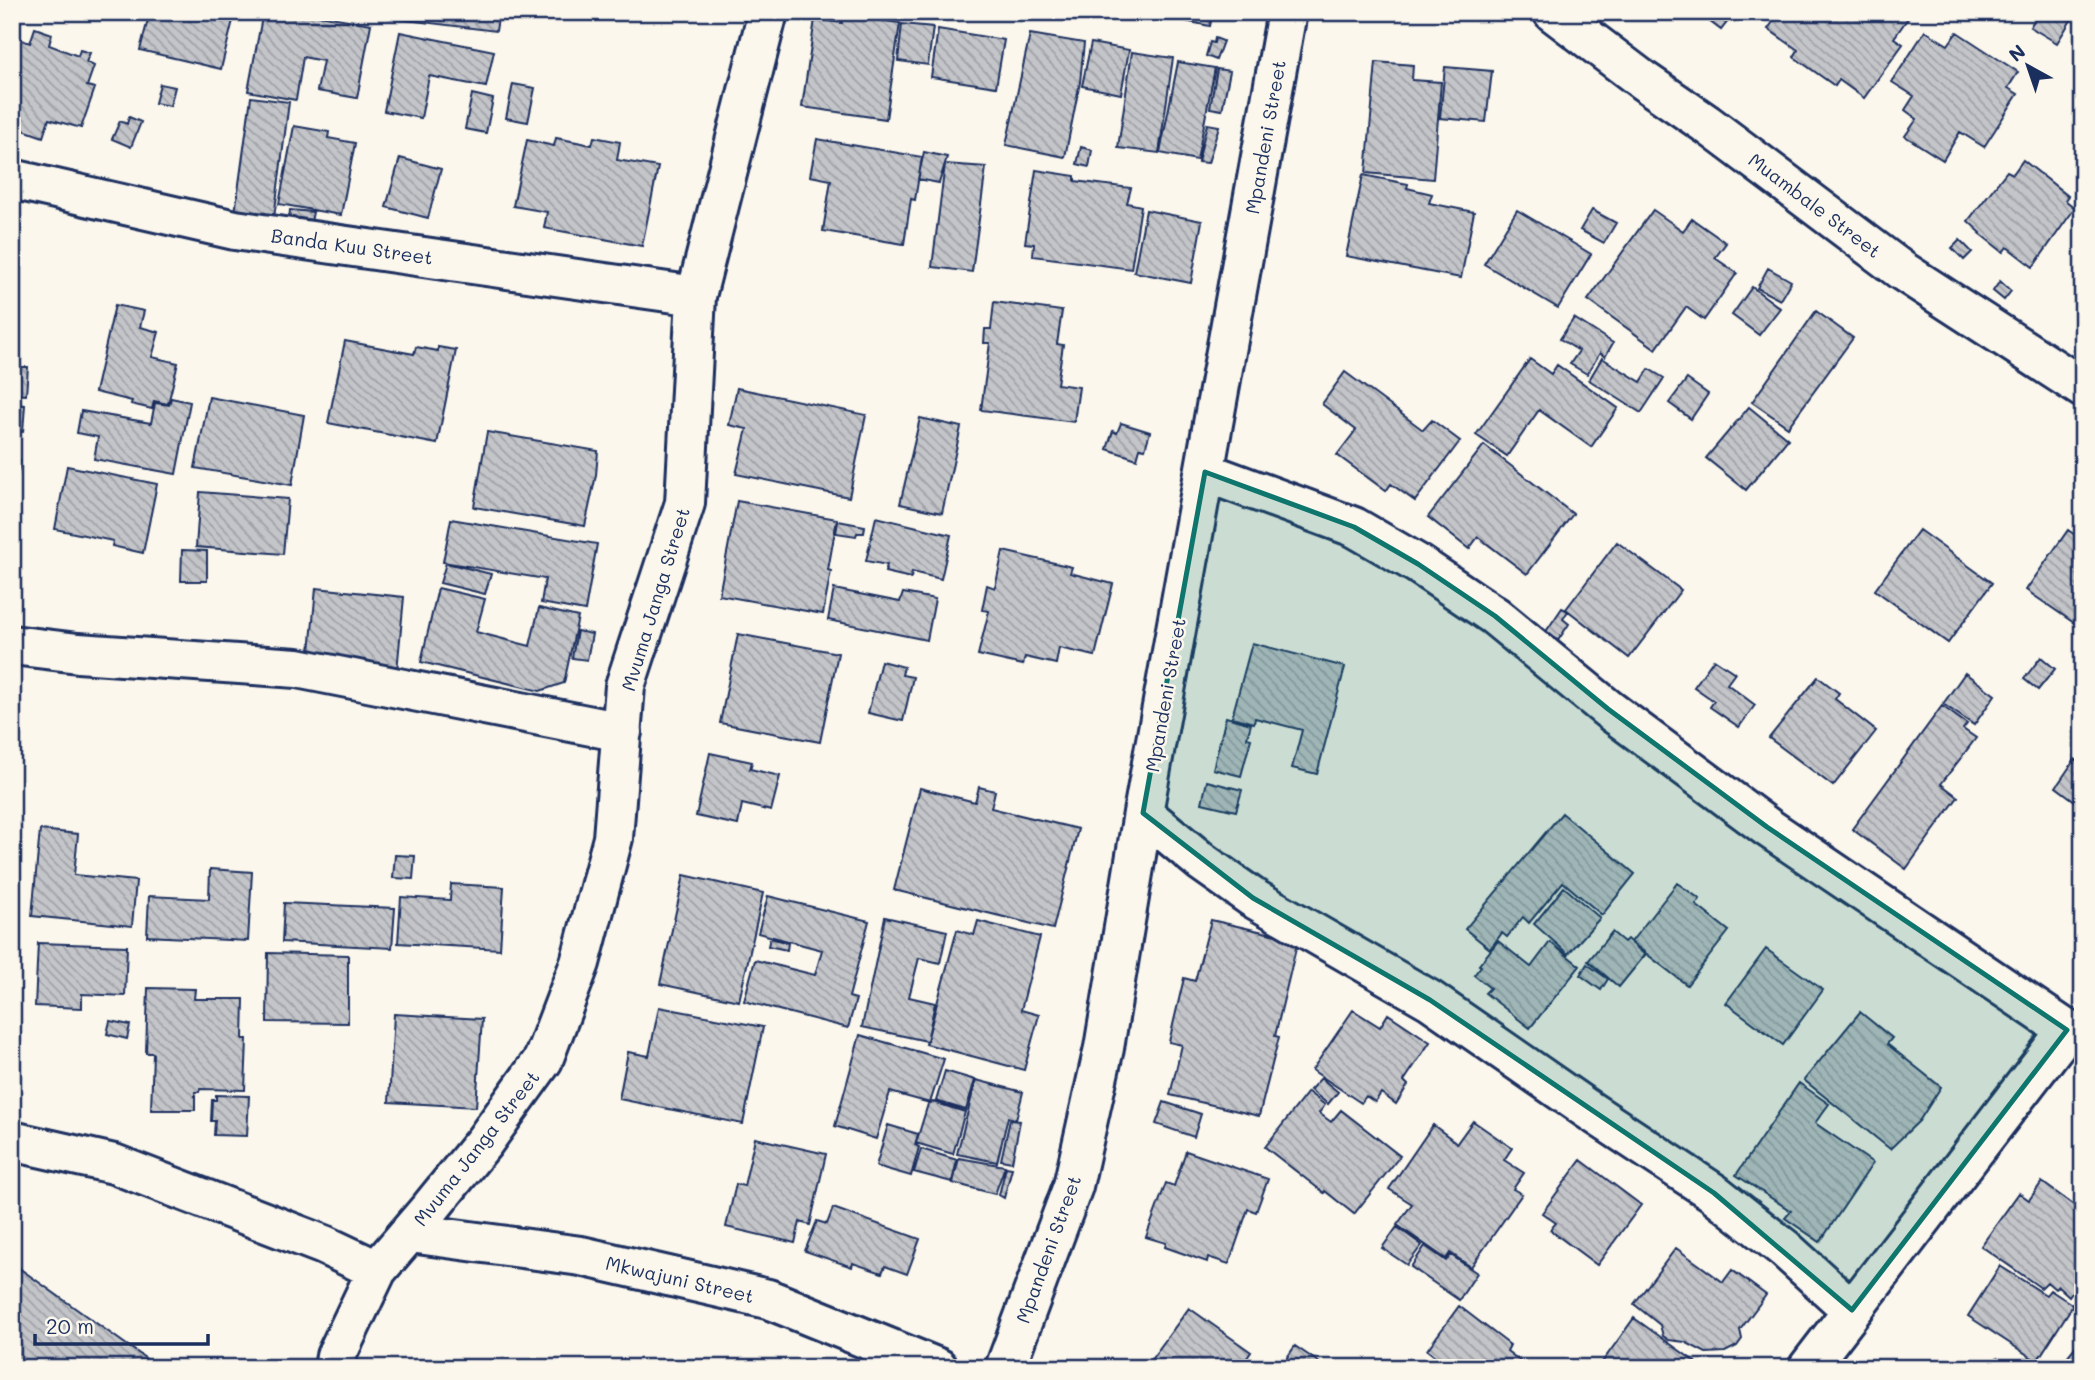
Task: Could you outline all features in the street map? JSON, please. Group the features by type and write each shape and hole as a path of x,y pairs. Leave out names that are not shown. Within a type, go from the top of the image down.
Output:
{"street":[{"name":"Mvuma Janga Street","path":"334,1368 336,1356 377,1269 484,1142 543,1060 580,962 613,838 625,686 685,503 696,296 768,12"},
{"name":"Mpandeni Street","path":"1005,1368 1073,1186 1104,1048 1143,813 1287,12"},
{"name":"Muambale Street","path":"1553,12 1901,270 2083,388"},
{"name":"Banda Kuu Street","path":"12,179 235,230 696,296"},
{"path":"1205,472 1354,527 1418,564 1495,616 1608,709 1768,827 2075,1032 1808,1368"},
{"path":"12,645 78,653 297,668 622,732"},
{"path":"1143,813 1202,862 1253,898 1430,1000 1714,1193 1785,1249 1852,1310"},
{"path":"12,1141 114,1164 324,1245 377,1269"},
{"name":"Mkwajuni Street","path":"410,1233 581,1256 768,1299 938,1368"}],"highlighted area":[{"path":"1205,472 1354,527 1418,564 1495,616 1608,709 1767,827 2067,1030 1852,1310 1714,1193 1430,1000 1253,898 1143,813"}],"building":[{"path":"150,12 235,12 221,69 140,50"},
{"path":"263,12 302,12 371,24 357,98 317,91 323,61 303,57 296,100 248,91"},
{"path":"390,12 499,12 496,31 389,18"},
{"path":"1034,12 1092,12 1091,21"},
{"path":"1140,12 1213,12 1210,26"},
{"path":"1697,12 1735,12 1721,30"},
{"path":"1780,12 1906,12 1910,15 1894,38 1903,44 1864,98 1839,80 1835,86 1794,57 1798,50 1768,29"},
{"path":"2039,12 2076,12 2057,43 2030,27"},
{"path":"842,15 900,23 886,119 802,107 815,19 842,23"},
{"path":"902,24 933,27 928,65 898,61"},
{"path":"35,28 52,34 49,45 78,56 80,50 90,53 86,62 94,66 87,86 95,88 81,128 49,119 43,137 12,126 12,41 13,37 30,43"},
{"path":"938,29 1004,40 996,87 931,77"},
{"path":"1925,31 1948,45 1957,32 2018,72 2008,88 2018,94 1984,147 1960,132 1943,160 1905,136 1917,119 1905,110 1914,96 1892,82"},
{"path":"400,32 494,51 486,87 429,76 421,118 384,111"},
{"path":"1030,34 1084,43 1080,82 1065,157 1006,145"},
{"path":"1215,38 1223,41 1216,60 1206,56 1210,42 1214,43"},
{"path":"1091,43 1129,50 1121,94 1082,86"},
{"path":"1132,52 1173,58 1159,153 1118,148"},
{"path":"1178,62 1215,68 1197,160 1160,153"},
{"path":"1376,62 1413,65 1412,80 1441,82 1433,179 1366,173"},
{"path":"1445,67 1492,71 1486,122 1440,118"},
{"path":"1217,69 1230,71 1222,110 1210,108"},
{"path":"160,84 175,87 170,106 155,103"},
{"path":"513,84 535,88 528,122 506,118"},
{"path":"472,94 493,99 486,133 465,129"},
{"path":"251,97 289,102 274,218 235,213"},
{"path":"129,117 141,122 131,147 112,139 120,121 127,124"},
{"path":"1207,124 1219,126 1208,163 1198,162"},
{"path":"294,126 329,132 328,138 355,143 341,215 279,204"},
{"path":"594,137 620,142 617,160 658,167 642,246 544,228 547,212 513,206 527,140 554,146 556,138 592,145"},
{"path":"817,139 922,157 915,200 911,199 904,244 823,231 831,180 810,176"},
{"path":"1081,147 1092,150 1089,167 1077,164"},
{"path":"924,152 947,157 939,183 918,179"},
{"path":"400,158 441,169 428,218 386,207"},
{"path":"2023,160 2068,196 2065,200 2075,208 2033,267 2007,247 2003,252 1968,221 2007,171 2013,174"},
{"path":"945,164 986,167 972,272 932,267"},
{"path":"1036,170 1075,176 1075,181 1131,188 1127,203 1141,206 1131,269 1033,256 1034,244 1025,243"},
{"path":"1363,175 1408,184 1407,188 1432,194 1429,203 1474,212 1461,278 1346,256"},
{"path":"290,210 313,212 311,222 289,220"},
{"path":"1146,210 1202,221 1191,283 1134,272"},
{"path":"1517,210 1591,254 1558,308 1484,264"},
{"path":"1592,210 1616,223 1604,243 1580,230"},
{"path":"1653,210 1683,231 1692,219 1726,243 1715,258 1737,273 1704,320 1686,307 1656,349 1588,300"},
{"path":"1960,240 1972,252 1964,260 1952,248"},
{"path":"1768,268 1791,281 1780,300 1757,288"},
{"path":"2000,281 2011,291 2004,300 1993,291"},
{"path":"2083,283 2083,300 2075,294"},
{"path":"1752,287 1780,308 1759,335 1732,315"},
{"path":"994,302 1062,311 1057,344 1063,345 1057,384 1079,387 1074,422 981,410 990,343 984,343 985,329 991,329"},
{"path":"115,305 144,311 140,327 159,332 152,357 178,363 168,404 154,401 152,409 95,392"},
{"path":"1816,311 1853,338 1788,427 1752,402"},
{"path":"1574,318 1613,343 1605,357 1600,353 1587,374 1570,364 1579,351 1560,339"},
{"path":"345,341 414,354 416,347 438,351 438,347 456,350 437,444 328,423"},
{"path":"1602,358 1641,382 1649,369 1664,378 1641,413 1589,380"},
{"path":"1530,359 1551,374 1557,365 1618,408 1591,447 1539,410 1507,456 1476,435"},
{"path":"12,367 28,367 26,395 12,394"},
{"path":"1345,372 1423,430 1432,420 1460,441 1415,501 1391,484 1386,491 1337,455 1356,430 1322,404"},
{"path":"1687,379 1708,394 1691,419 1669,403"},
{"path":"737,388 866,415 849,497 736,474 747,429 729,425"},
{"path":"209,397 304,415 292,485 195,468"},
{"path":"171,398 190,402 176,474 94,459 98,437 77,433 81,411 151,423 155,403 169,405"},
{"path":"12,404 25,405 23,432 12,431"},
{"path":"1749,407 1788,439 1746,490 1706,458"},
{"path":"920,418 961,427 942,513 900,504"},
{"path":"1121,423 1150,432 1145,449 1140,448 1137,459 1107,449 1113,431 1117,433"},
{"path":"487,432 598,451 596,475 585,526 474,507"},
{"path":"1484,445 1573,514 1527,574 1478,537 1469,549 1428,517"},
{"path":"12,459 20,460 12,505"},
{"path":"67,466 157,484 143,553 112,546 113,541 55,529"},
{"path":"200,492 288,499 283,554 196,547"},
{"path":"737,501 837,519 823,614 719,595"},
{"path":"876,517 951,535 941,579 912,572 911,578 885,572 887,565 866,561"},
{"path":"451,519 597,544 585,611 541,603 545,579 443,562"},
{"path":"838,521 865,526 864,533 857,533 856,536 836,533"},
{"path":"1919,530 1992,583 1948,643 1875,590"},
{"path":"2068,530 2081,539 2083,536 2083,629 2026,590"},
{"path":"1617,542 1681,590 1629,658 1566,609"},
{"path":"182,550 207,551 207,581 181,581"},
{"path":"1003,551 1072,567 1070,573 1113,584 1095,656 1059,648 1056,664 1025,657 1023,665 978,655 989,611 982,610 987,585 995,588"},
{"path":"446,563 491,574 485,594 440,583"},
{"path":"316,588 404,597 397,671 309,662"},
{"path":"438,588 485,599 476,632 530,646 539,608 578,617 564,683 540,691 421,662"},
{"path":"834,589 900,602 903,593 935,599 927,640 828,620"},
{"path":"1562,608 1568,611 1563,619 1569,624 1557,642 1545,633"},
{"path":"577,631 592,634 587,660 572,658"},
{"path":"738,634 838,653 820,742 720,723"},
{"path":"1252,643 1345,667 1317,774 1292,768 1302,730 1255,718 1254,723 1232,717"},
{"path":"2041,657 2055,669 2038,690 2024,679"},
{"path":"1714,659 1735,673 1727,684 1755,705 1739,727 1710,707 1714,701 1694,687"},
{"path":"881,661 904,667 902,675 913,677 903,721 868,713"},
{"path":"1965,673 1995,695 1974,725 1943,704"},
{"path":"1818,677 1839,693 1835,699 1876,731 1833,786 1769,738"},
{"path":"1942,706 1967,724 1963,729 1976,738 1941,784 1958,797 1906,869 1852,829"},
{"path":"1226,717 1251,724 1247,738 1251,739 1241,776 1213,769"},
{"path":"710,753 752,762 750,769 780,776 771,811 742,804 738,825 696,816"},
{"path":"2075,759 2083,764 2083,807 2056,787"},
{"path":"1207,781 1242,790 1236,811 1202,803"},
{"path":"979,787 995,791 991,808 1078,829 1053,929 894,890 920,788 975,802"},
{"path":"1562,813 1635,874 1602,915 1563,882 1529,923 1523,917 1507,937 1502,933 1490,949 1465,929"},
{"path":"40,830 78,834 74,875 136,881 132,926 32,916"},
{"path":"395,855 415,856 413,879 393,878"},
{"path":"210,869 252,872 248,941 147,936 149,896 209,899"},
{"path":"684,875 763,893 739,1001 660,984"},
{"path":"1677,883 1700,899 1696,905 1729,931 1687,985 1631,942"},
{"path":"451,884 504,887 500,949 398,943 401,897 450,900"},
{"path":"1564,887 1600,918 1568,954 1534,924"},
{"path":"768,896 869,921 849,997 856,999 848,1028 744,1001 755,960 815,975 822,950 758,933"},
{"path":"284,903 395,908 392,948 282,942"},
{"path":"885,917 947,931 940,963 919,958 909,997 935,1003 927,1041 862,1027"},
{"path":"1211,920 1298,940 1275,1036 1279,1037 1259,1116 1170,1095 1182,1045 1169,1042 1184,978 1195,981"},
{"path":"978,921 1040,937 1021,1010 1039,1015 1024,1070 926,1044 957,930 974,935"},
{"path":"1612,932 1624,942 1627,939 1645,955 1619,987 1588,961"},
{"path":"770,938 788,943 787,950 768,946"},
{"path":"1498,941 1531,967 1550,942 1580,966 1530,1028 1485,993 1490,988 1474,975"},
{"path":"38,943 127,946 125,996 82,994 82,1008 35,1006"},
{"path":"12,948 14,948 12,1026"},
{"path":"1766,949 1823,990 1783,1045 1726,1003"},
{"path":"268,953 348,955 348,1023 267,1022"},
{"path":"1587,964 1608,979 1601,990 1580,975"},
{"path":"148,988 195,989 194,999 244,999 243,1039 247,1039 245,1090 200,1089 195,1092 195,1110 151,1110 153,1053 146,1053"},
{"path":"659,1007 763,1027 743,1124 619,1099 628,1052 649,1056"},
{"path":"1353,1010 1380,1027 1388,1014 1430,1042 1404,1081 1408,1085 1396,1104 1381,1093 1375,1102 1366,1096 1361,1103 1312,1070"},
{"path":"1860,1012 1892,1038 1887,1044 1941,1087 1919,1121 1890,1149 1804,1080"},
{"path":"394,1014 482,1019 476,1107 389,1102"},
{"path":"110,1021 130,1025 127,1039 107,1034"},
{"path":"860,1035 944,1059 930,1103 890,1092 876,1139 835,1126"},
{"path":"945,1071 975,1080 966,1110 936,1101"},
{"path":"1321,1078 1338,1092 1328,1104 1310,1090"},
{"path":"976,1080 1023,1092 1016,1120 1008,1117 997,1162 957,1154"},
{"path":"1799,1083 1829,1104 1815,1123 1873,1163 1820,1242 1785,1218 1791,1211 1736,1175"},
{"path":"1308,1092 1325,1105 1319,1113 1331,1122 1341,1110 1400,1156 1354,1214 1265,1147"},
{"path":"216,1095 249,1096 247,1136 214,1135 215,1121 211,1121 212,1100 216,1100"},
{"path":"933,1102 965,1112 953,1154 916,1143 928,1104"},
{"path":"1164,1102 1201,1114 1194,1137 1156,1124"},
{"path":"1010,1120 1020,1121 1012,1162 1001,1160"},
{"path":"1473,1121 1512,1148 1504,1160 1524,1173 1513,1189 1522,1194 1471,1267 1450,1253 1446,1259 1397,1225 1412,1204 1389,1189 1433,1125 1457,1143"},
{"path":"888,1125 918,1134 915,1145 919,1147 911,1176 876,1166"},
{"path":"755,1138 826,1154 810,1225 800,1222 795,1243 726,1227 736,1184 744,1186"},
{"path":"921,1149 957,1160 952,1182 914,1172"},
{"path":"1186,1151 1268,1179 1256,1212 1248,1209 1229,1264 1208,1257 1207,1262 1146,1237 1166,1183 1174,1186"},
{"path":"959,1158 1005,1166 995,1194 953,1183"},
{"path":"1581,1160 1641,1205 1597,1265 1550,1230 1556,1223 1542,1213"},
{"path":"1006,1167 1012,1168 1004,1198 999,1195"},
{"path":"2042,1182 2083,1212 2083,1277 2069,1296 2058,1286 2055,1289 2047,1282 2041,1288 1981,1246 2019,1193 2029,1200"},
{"path":"833,1208 920,1239 907,1274 885,1266 882,1273 853,1263 852,1267 805,1251 817,1221 827,1224"},
{"path":"1397,1227 1422,1245 1407,1265 1382,1248"},
{"path":"1425,1246 1446,1261 1451,1255 1477,1273 1459,1300 1411,1267"},
{"path":"1676,1248 1723,1282 1732,1270 1766,1295 1740,1330 1742,1339 1737,1346 1725,1352 1706,1353 1685,1342 1669,1340 1663,1336 1660,1325 1634,1304"},
{"path":"2000,1266 2046,1295 2050,1290 2073,1305 2037,1361 1968,1316"},
{"path":"19,1268 159,1368 12,1368 12,1279"},
{"path":"1459,1306 1510,1345 1507,1351 1529,1368 1450,1368 1427,1350"},
{"path":"1189,1308 1251,1352 1240,1368 1145,1368"},
{"path":"1634,1318 1704,1368 1598,1368"},
{"path":"2083,1337 2083,1368 2058,1368"},
{"path":"1295,1346 1327,1368 1280,1368"},
{"path":"1997,1358 2010,1368 1990,1368"}]}
